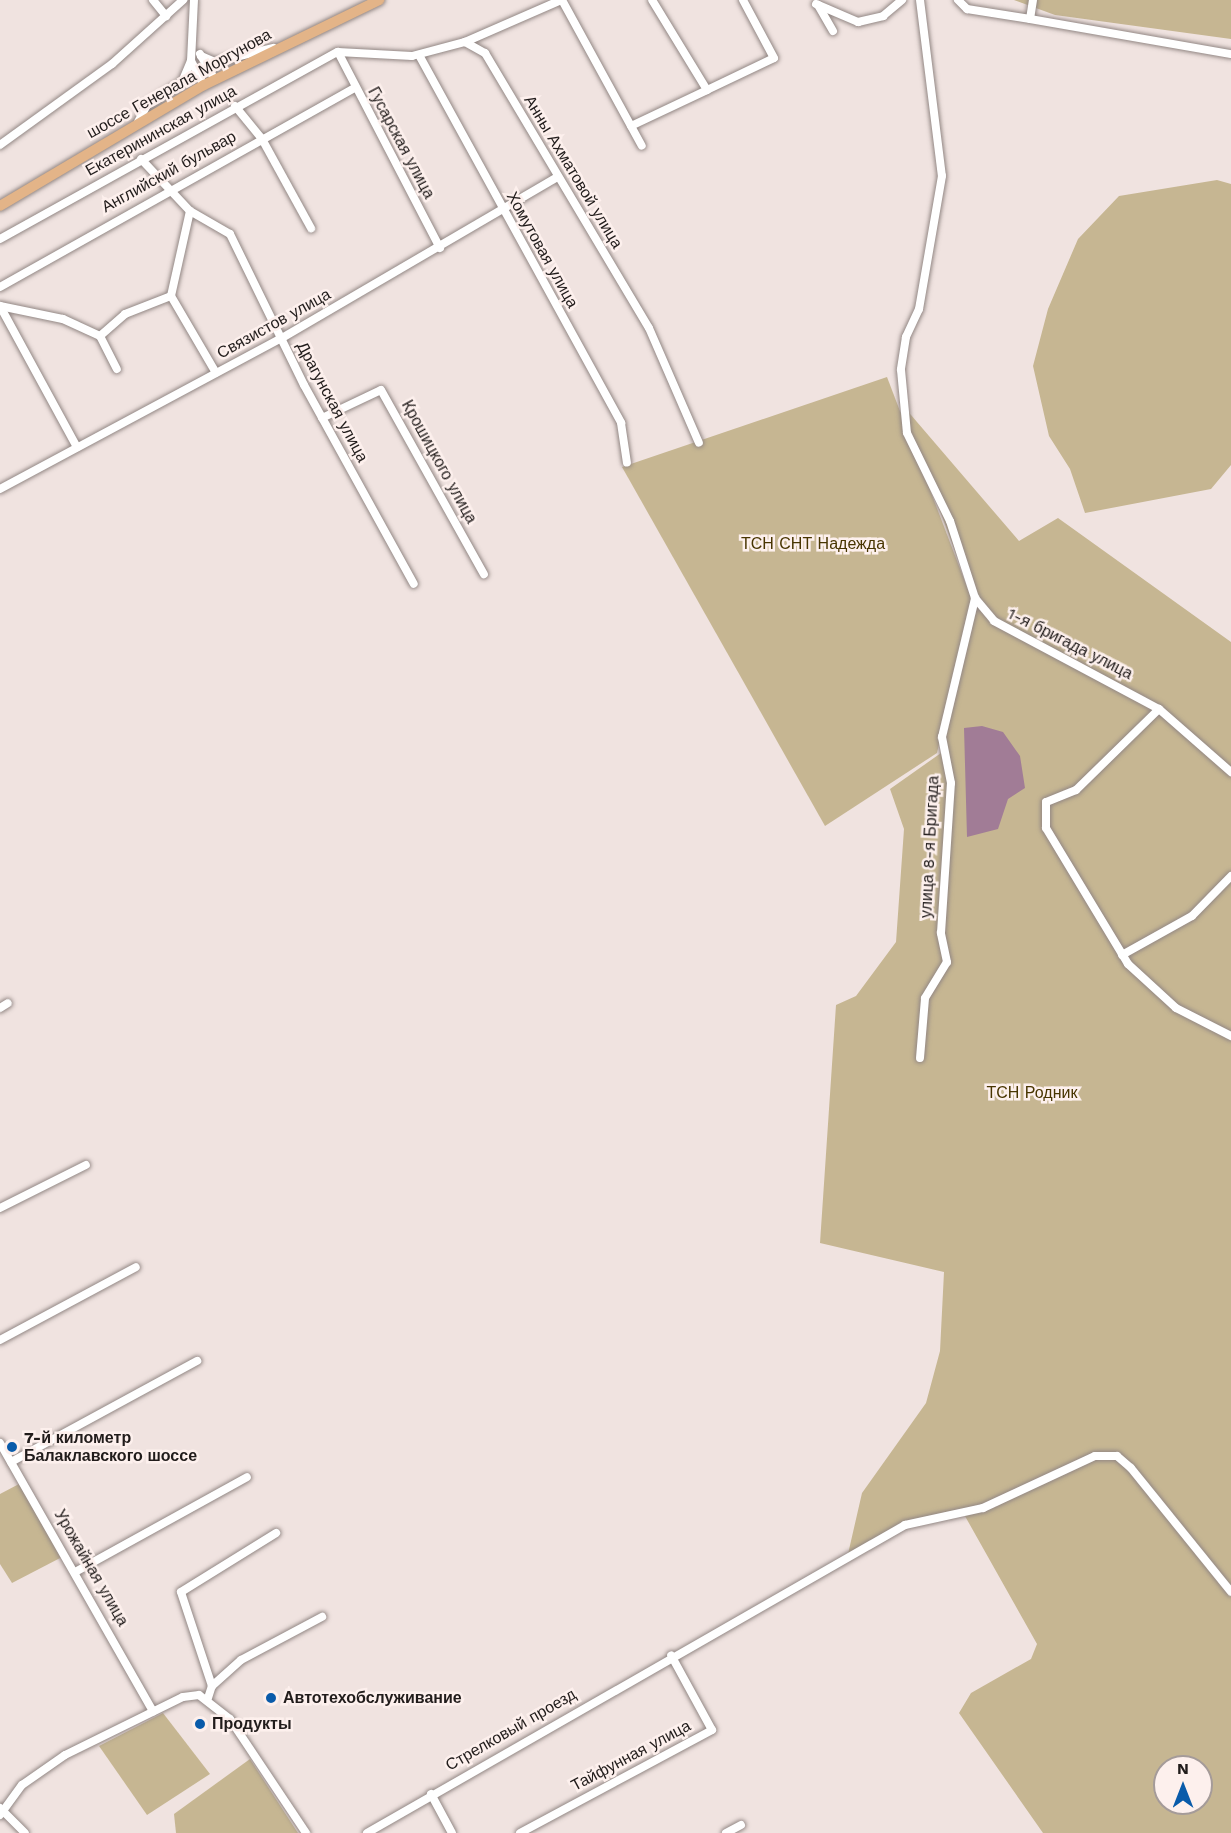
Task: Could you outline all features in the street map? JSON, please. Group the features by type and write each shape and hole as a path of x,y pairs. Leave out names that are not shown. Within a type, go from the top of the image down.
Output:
{"main road":[{"name":"шоссе Генерала Моргунова","path":"0,206 138,122 204,85 279,46 380,0"}],"street":[{"path":"153,0 166,16"},
{"path":"0,145 112,64 183,0"},
{"path":"138,122 147,105 182,82 191,61 194,0"},
{"path":"338,52 372,58 419,55 465,42 561,0 642,146"},
{"path":"652,0 707,90"},
{"path":"631,126 774,58 743,0"},
{"path":"815,2 858,22 883,16 902,0"},
{"path":"920,0 942,176 919,309 906,337 901,370 907,433 950,520 975,598"},
{"path":"958,0 967,9 1231,54"},
{"path":"1030,19 1033,0"},
{"path":"815,2 833,31"},
{"name":"Анны Ахматовой улица","path":"465,42 485,52 557,177 649,328 699,443"},
{"path":"193,44 215,80"},
{"path":"201,56 215,62 279,46"},
{"name":"Гусарская улица","path":"338,52 440,248"},
{"name":"Екатерининская улица","path":"0,239 235,106 338,52"},
{"name":"Хомутовая улица","path":"419,55 502,210 621,423 627,463"},
{"path":"191,61 204,85"},
{"name":"Английский бульвар","path":"0,287 169,190 355,88"},
{"path":"235,106 261,139 310,228"},
{"name":"Драгунская улица","path":"141,159 190,211 230,234 322,418 414,585"},
{"name":"Связистов улица","path":"0,489 282,338 440,248 557,177"},
{"path":"190,211 171,296 216,372"},
{"path":"100,336 125,314 171,296"},
{"path":"0,306 63,319 100,336 117,369"},
{"path":"0,306 77,447"},
{"name":"Крошицкого улица","path":"322,418 381,390 484,574"},
{"name":"1-я бригада улица","path":"975,598 994,621 1158,709 1231,772"},
{"name":"улица 8-я Бригада","path":"920,1058 925,998 947,962 941,933 951,783 942,737 975,598"},
{"path":"1158,709 1076,790 1046,802 1046,828 1122,955 1176,1008 1231,1036"},
{"path":"1122,955 1192,916 1231,876"},
{"path":"0,1208 86,1165"},
{"path":"0,1340 136,1267"},
{"path":"11,1462 197,1361"},
{"name":"Урожайная улица","path":"0,1443 77,1571 153,1711"},
{"name":"Стрелковый проезд","path":"367,1833 430,1794 671,1655 905,1525 982,1508 1107,1453 1131,1468 1231,1592"},
{"path":"77,1571 247,1477"},
{"path":"212,1686 181,1592 276,1533"},
{"path":"208,1698 212,1686 241,1660 322,1617"},
{"name":"Тайфунная улица","path":"520,1833 712,1730 671,1655"},
{"path":"25,1833 1,1811 22,1785 65,1755 183,1697 208,1698 230,1719 306,1833"},
{"path":"430,1794 452,1833"},
{"path":"726,1833 741,1825"}],"green space":[{"path":"1014,0 1231,0 1231,39 1055,15"},
{"path":"1217,180 1231,184 1231,465 1211,489 1085,513 1070,469 1049,436 1033,366 1048,309 1078,239 1119,196"},
{"name":"ТСН СНТ Надежда","path":"887,377 972,600 937,753 825,826 622,467"},
{"name":"ТСН Родник","path":"899,401 1019,541 1058,518 1231,642 1231,1833 1043,1833 959,1713 971,1693 1031,1659 1037,1644 961,1509 910,1520 848,1554 862,1493 926,1403 940,1351 944,1272 820,1243 836,1005 856,996 896,942 904,829 890,789 941,753 976,607"},
{"path":"19,1484 64,1556 12,1583 0,1564 0,1494"},
{"path":"163,1713 210,1774 147,1815 99,1746"},
{"path":"250,1759 298,1833 176,1833 174,1814"}],"shaded area":[{"path":"982,726 1003,732 1020,756 1025,788 1008,799 998,829 967,837 964,728"}],"place":[{"name":"7-й километр Балаклавского шоссе","path":"12,1447"},
{"name":"Автотехобслуживание","path":"271,1698"},
{"name":"Продукты","path":"200,1724"}]}
